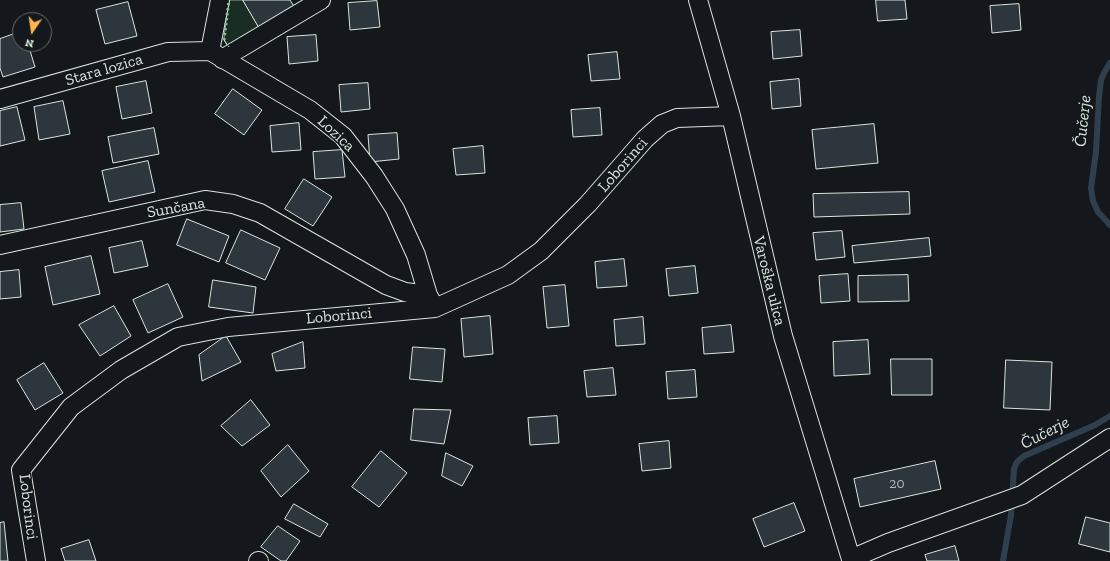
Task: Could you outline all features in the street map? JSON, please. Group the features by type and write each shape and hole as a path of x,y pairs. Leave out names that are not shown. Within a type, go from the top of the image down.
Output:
{"street":[{"path":"216,55 220,0"},
{"path":"216,55 295,16 321,0"},
{"name":"Varoška ulica","path":"698,0 731,116 783,336 851,560"},
{"name":"Stara lozica","path":"0,100 168,52 216,55"},
{"name":"Lozica","path":"216,55 310,110 343,136 374,176 395,209 416,255 431,301"},
{"name":"Loborinci","path":"36,561 21,470 71,408 121,370 178,338 228,327 431,301 508,275 541,251 588,204 645,138 662,124 677,118 731,116"},
{"name":"Sunčana","path":"0,245 205,200 233,204 260,213 386,285 431,301"},
{"path":"851,560 888,543 998,505 1022,495 1110,438"}],"green space":[{"path":"229,0 243,0 260,29 228,47 224,40"}],"building":[{"path":"243,0 290,0 295,8 260,29"},
{"path":"876,0 905,0 907,19 878,21"},
{"path":"377,1 380,27 350,30 348,3"},
{"path":"128,2 137,36 105,44 96,10"},
{"path":"1019,4 1021,30 992,33 990,6"},
{"path":"800,30 802,56 773,59 771,32"},
{"path":"12,35 12,52 30,52 35,67 3,77 0,68 0,39"},
{"path":"316,35 318,61 289,64 287,37"},
{"path":"617,52 620,79 591,81 588,55"},
{"path":"799,79 801,106 772,109 770,82"},
{"path":"146,81 152,113 122,119 116,87"},
{"path":"368,83 370,109 341,112 339,85"},
{"path":"233,89 262,110 244,135 215,114"},
{"path":"63,101 70,134 39,140 34,107"},
{"path":"17,107 25,140 0,146 0,111"},
{"path":"600,108 602,135 573,137 571,110"},
{"path":"299,123 301,150 272,152 270,126"},
{"path":"874,124 878,163 816,169 812,130"},
{"path":"154,128 159,154 113,163 108,137"},
{"path":"397,133 399,159 370,162 368,135"},
{"path":"483,146 485,173 456,175 453,149"},
{"path":"342,150 345,177 315,179 313,152"},
{"path":"148,161 155,192 109,202 102,171"},
{"path":"304,179 332,197 313,226 285,209"},
{"path":"909,192 910,214 814,217 813,194"},
{"path":"21,203 24,229 0,232 0,205"},
{"path":"187,219 229,236 219,262 177,245"},
{"path":"241,230 280,248 265,280 226,263"},
{"path":"842,231 845,257 816,260 813,233"},
{"path":"929,238 931,256 854,263 852,246"},
{"path":"142,241 148,266 114,273 109,248"},
{"path":"91,256 100,294 53,305 45,267"},
{"path":"624,259 627,286 597,288 595,262"},
{"path":"695,266 698,293 669,296 666,269"},
{"path":"19,270 21,297 0,299 0,272"},
{"path":"848,274 850,301 821,303 819,276"},
{"path":"908,275 909,301 858,302 858,276"},
{"path":"213,280 256,287 253,313 209,307"},
{"path":"168,284 183,317 148,333 133,300"},
{"path":"565,285 569,326 547,328 543,287"},
{"path":"114,306 131,336 100,356 79,325"},
{"path":"490,316 493,354 464,357 461,319"},
{"path":"643,317 645,344 616,346 614,320"},
{"path":"731,325 734,352 704,354 702,328"},
{"path":"226,336 241,362 202,381 199,355"},
{"path":"868,340 870,374 834,376 833,342"},
{"path":"303,342 305,368 276,371 272,354"},
{"path":"413,347 445,349 442,382 410,379"},
{"path":"891,359 932,359 932,395 892,395"},
{"path":"1006,360 1052,362 1050,410 1004,408"},
{"path":"44,363 63,393 35,410 17,380"},
{"path":"613,368 616,395 587,397 584,371"},
{"path":"695,370 697,397 668,399 666,372"},
{"path":"251,400 270,425 242,446 221,426"},
{"path":"414,409 451,410 444,444 411,440"},
{"path":"557,416 559,443 530,445 528,418"},
{"path":"669,441 671,468 642,471 639,444"},
{"path":"288,445 309,471 281,497 261,471"},
{"path":"381,451 407,473 379,507 352,487"},
{"path":"446,453 473,466 462,486 442,476"},
{"path":"935,461 941,489 860,507 854,479"},
{"path":"794,503 805,531 764,547 753,519"},
{"path":"294,504 328,524 320,537 285,519"},
{"path":"1086,517 1110,523 1110,552 1079,544"},
{"path":"4,522 8,561 0,561 0,523"},
{"path":"278,526 300,541 286,561 281,561 261,547"},
{"path":"89,540 96,561 65,561 61,549"},
{"path":"955,546 959,561 927,561 925,555"}],"waterway":[{"name":"Čučerje","path":"1110,63 1101,80 1096,152 1091,188 1093,201 1098,212 1110,225"},
{"name":"Čučerje","path":"1003,561 1011,515 1014,469 1017,462 1024,456 1095,425 1110,416"}],"hedge":[{"path":"224,40 229,0"}],"fence":[{"path":"224,40 229,47"}]}
